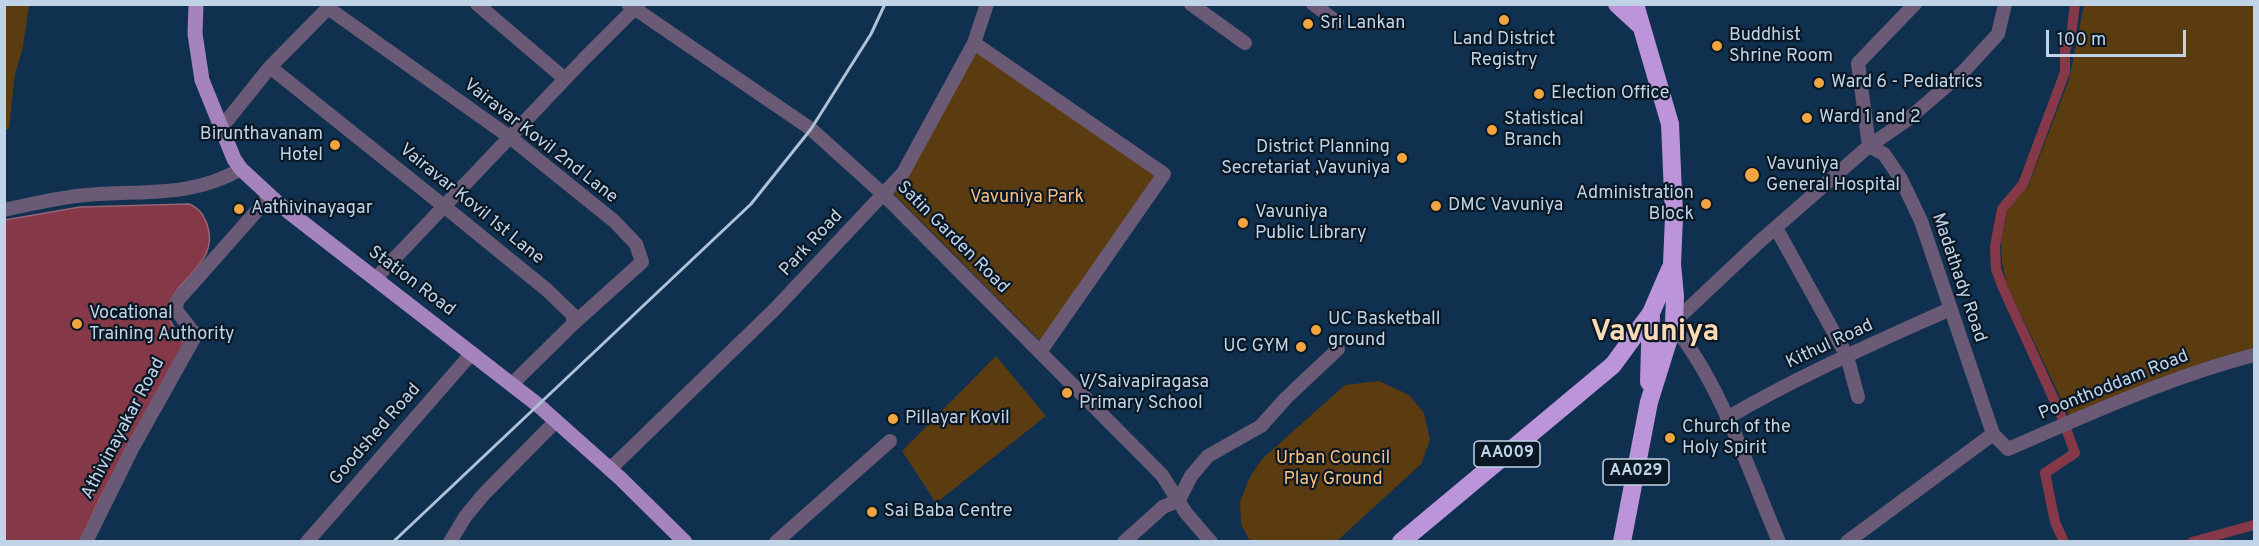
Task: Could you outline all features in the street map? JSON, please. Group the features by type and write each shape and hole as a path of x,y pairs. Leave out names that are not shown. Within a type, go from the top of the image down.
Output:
{"highway":[{"path":"1617,4 1642,27"},
{"name":"AA009","path":"1404,540 1619,362 1650,341 1674,317 1672,264 1674,217 1670,124 1635,4"},
{"name":"AA009","path":"1619,362 1651,314 1672,264"},
{"path":"1651,314 1674,317"},
{"name":"AA029","path":"1649,402 1651,314"},
{"name":"AA029","path":"1622,542 1649,402 1674,317"},
{"path":"1619,362 1634,358 1649,367"}],"main road":[{"name":"Station Road","path":"196,4 195,34 202,80 234,159 241,168 270,196 512,384 556,421 610,469 685,542"}],"street":[{"path":"477,4 566,79"},
{"name":"Park Road","path":"610,469 775,309 903,173 974,43 987,4"},
{"path":"1191,4 1245,43"},
{"path":"1313,4 1337,22"},
{"path":"1869,146 1858,63 1916,4"},
{"path":"1779,542 1727,418 1674,317 1869,146 1907,120 1964,71 1998,34 2005,4"},
{"path":"222,128 270,67 330,6"},
{"name":"Vairavar Kovil 2nd Lane","path":"330,6 511,138 614,221 636,244 642,262 573,324"},
{"path":"375,279 634,6"},
{"name":"Satin Garden Road","path":"634,6 811,129 883,194 1162,476 1186,513 1211,542"},
{"path":"974,43 1164,174 1040,352"},
{"name":"Vairavar Kovil 1st Lane","path":"270,67 566,306 573,315 573,324"},
{"name":"Madathady Road","path":"1869,146 1884,154 1901,179 1921,221 1993,434"},
{"path":"4,210 86,195 179,191 205,186 241,168"},
{"name":"Athivinayakar Road","path":"86,542 133,447 194,338 194,333 176,309 177,301 270,196"},
{"path":"1776,228 1847,356 1858,397"},
{"name":"Kithul Road","path":"1727,418 1761,398 1950,309"},
{"path":"512,384 573,324"},
{"path":"1124,542 1163,507 1179,500 1191,476 1208,456 1262,426 1286,398 1338,349"},
{"name":"Goodshed Road","path":"307,542 472,353"},
{"name":"Poonthoddam Road","path":"1993,434 2008,449 2087,415 2208,368 2254,355"},
{"path":"450,542 465,517 483,495 556,421"},
{"path":"1847,542 1993,434"},
{"path":"776,542 890,441"}],"green space":[{"path":"5,4 29,5 23,47 15,74 9,129 4,129"},
{"path":"2084,5 2254,5 2254,348 2221,357 2069,416 2007,285 2002,263 2001,240 2008,207 2028,186 2069,80"},
{"name":"Vavuniya Park","path":"973,50 1156,175 1041,342 890,190"},
{"path":"996,356 1046,416 936,503 902,451"},
{"name":"Urban Council Play Ground","path":"1379,381 1409,395 1424,413 1430,440 1421,464 1337,541 1250,541 1241,524 1240,502 1250,477 1262,459 1345,385"}],"shaded area":[{"path":"189,204 202,214 210,238 208,250 202,261 178,289 168,310 168,315 184,344 100,498 80,541 5,542 5,220 80,207"}],"waterway":[{"path":"2064,542 2055,522 2045,473 2075,453 2061,415 2003,288 1996,269 1995,246 2002,209 2023,184 2065,72 2065,50 2071,36 2075,4"},
{"path":"2192,542 2254,525"}],"railway":[{"path":"393,542 751,204 811,129 871,34 885,4"}],"place":[{"name":"Land District Registry","path":"1504,20"},
{"name":"Sri Lankan","path":"1308,24"},
{"name":"Buddhist Shrine Room","path":"1717,46"},
{"name":"Ward 6 - Pediatrics","path":"1819,83"},
{"name":"Election Office","path":"1539,94"},
{"name":"Ward 1 and 2","path":"1807,118"},
{"name":"Statistical Branch","path":"1492,130"},
{"name":"Birunthavanam Hotel","path":"335,145"},
{"name":"District Planning Secretariat ,Vavuniya","path":"1402,158"},
{"name":"Vavuniya General Hospital","path":"1752,175"},
{"name":"Administration Block","path":"1706,204"},
{"name":"DMC Vavuniya","path":"1436,206"},
{"name":"Aathivinayagar","path":"239,209"},
{"name":"Vavuniya Public Library","path":"1243,223"},
{"name":"Vocational Training Authority","path":"77,324"},
{"name":"UC Basketball ground","path":"1316,330"},
{"name":"UC GYM","path":"1301,347"},
{"name":"V/Saivapiragasa Primary School","path":"1067,393"},
{"name":"Pillayar Kovil","path":"893,419"},
{"name":"Church of the Holy Spirit","path":"1670,438"},
{"name":"Sai Baba Centre","path":"872,512"}],"district":[{"name":"Vavuniya","path":"1655,334"}]}
